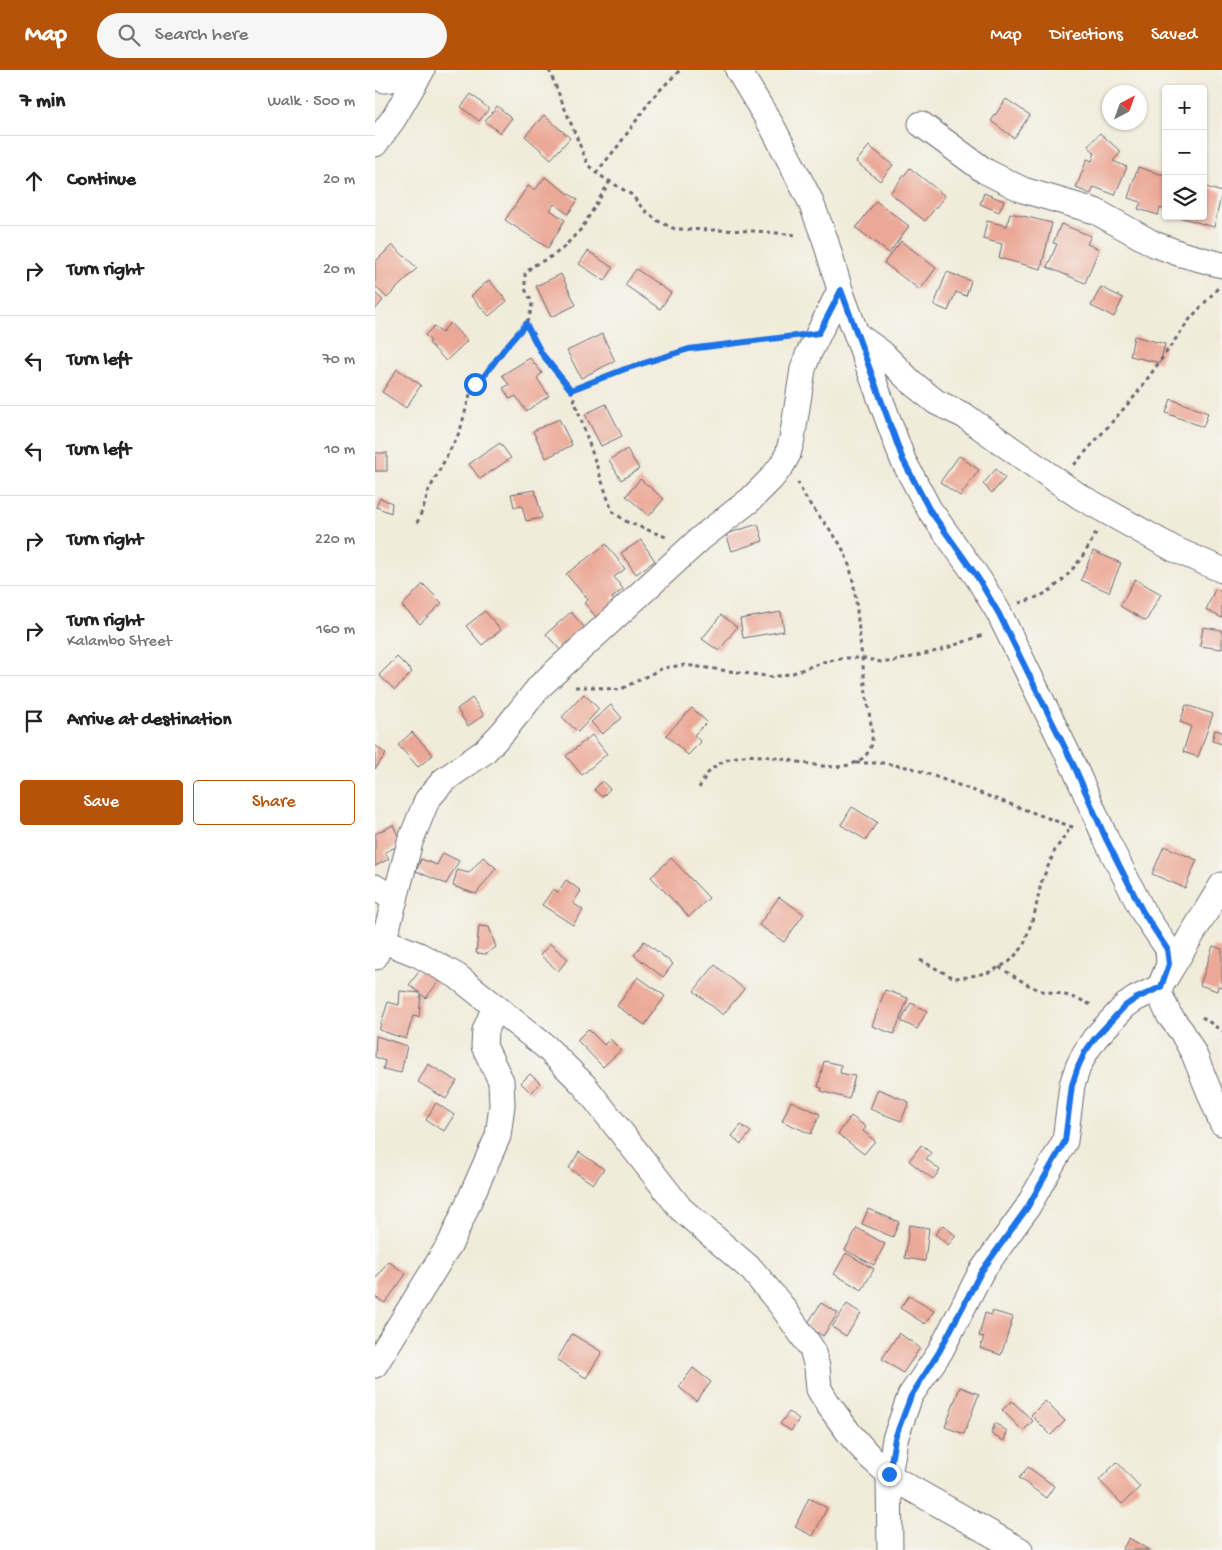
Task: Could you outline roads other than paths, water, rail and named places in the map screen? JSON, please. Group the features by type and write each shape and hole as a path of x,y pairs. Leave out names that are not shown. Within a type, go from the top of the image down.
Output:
{"street":[{"path":"737,70 773,128 809,200 825,239 841,290 894,439 913,481 934,516 978,578 1003,621 1075,768 1106,839 1143,912 1167,949 1169,964 1160,995 1169,1015 1191,1048 1222,1123"},
{"path":"375,77 385,80 420,72"},
{"path":"375,144 394,118 420,72"},
{"path":"921,124 985,171 1023,190 1095,211 1154,244 1181,254 1222,264"},
{"path":"841,290 803,368 788,454 771,479 750,500 701,538 540,686 503,732 484,752 444,780 427,800 410,842 385,894 379,949 419,955 457,976 546,1047 585,1085 681,1209 737,1256 764,1284 800,1330 812,1349 817,1366 819,1389 828,1404 865,1451 889,1475 1020,1550"},
{"path":"857,335 882,353 911,382 936,402 965,416 1059,482 1106,511 1174,548 1222,570"},
{"path":"890,1550 889,1475 895,1438 911,1396 939,1352 981,1272 1027,1208 1065,1141 1072,1085 1078,1067 1095,1038 1113,1018 1135,999 1161,987 1222,884"},
{"path":"375,1365 451,1242 498,1136 502,1105 501,1081 484,1046 485,1031 495,1006"}]}
